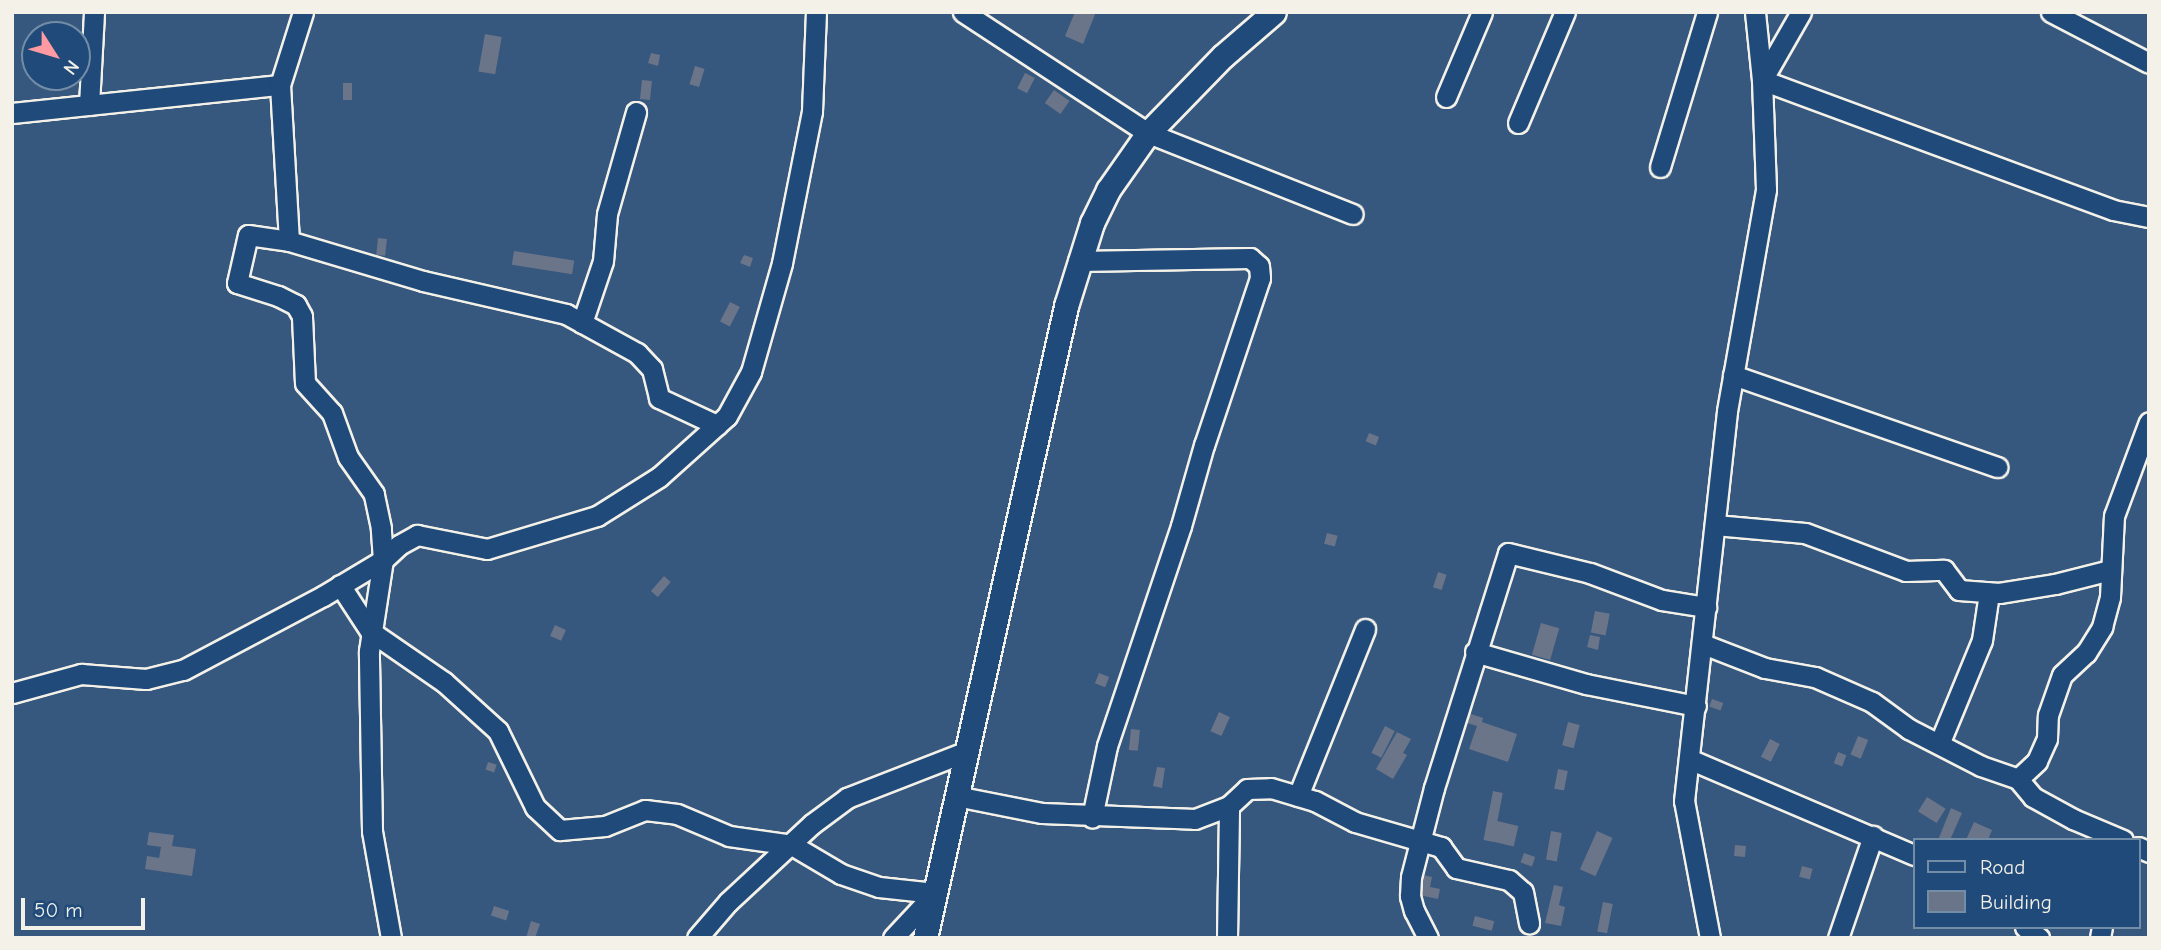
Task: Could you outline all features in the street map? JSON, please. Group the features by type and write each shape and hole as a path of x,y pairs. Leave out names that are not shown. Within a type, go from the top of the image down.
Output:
{"main road":[{"path":"925,938 1078,261 1108,190 1148,133 1213,65 1274,12"}],"street":[{"path":"89,105 94,12"},
{"path":"289,241 280,85 303,12"},
{"path":"12,693 80,674 146,679 183,670 340,585 383,560 399,545 417,535 487,549 597,516 659,477 717,425 734,405 751,372 782,263 812,111 816,12"},
{"path":"963,12 1148,133 1353,214"},
{"path":"1446,97 1482,12"},
{"path":"1518,123 1565,12"},
{"path":"1660,167 1707,12"},
{"path":"1710,938 1684,801 1733,375 1766,189 1762,80 1754,12"},
{"path":"1762,80 1801,12"},
{"path":"2051,12 2149,63"},
{"path":"1762,80 1889,124 2113,210 2149,217"},
{"path":"12,113 280,85"},
{"path":"582,323 603,261 607,214 636,112"},
{"path":"391,938 372,831 370,631 383,560 381,528 374,494 348,457 332,413 305,383 302,316 296,305 278,296 237,283 248,235 289,241 424,281 566,314 636,353 652,369 659,398 717,425"},
{"path":"1078,261 1250,258 1259,266 1260,278 1107,746 1093,817"},
{"path":"1733,375 1997,467"},
{"path":"2018,779 2037,761 2047,739 2048,715 2062,675 2086,653 2102,628 2110,597 2114,516 2149,422"},
{"path":"1715,525 1805,533 1906,571 1944,569 1959,590 1989,593 2055,584 2110,570"},
{"path":"1428,938 1410,896 1411,877 1434,788 1508,553 1590,573 1662,600 1706,607"},
{"path":"340,585 370,631 476,707 498,731 535,807 560,830 605,825 645,810 677,814 729,836 792,845 841,874 879,887 935,893"},
{"path":"1940,742 1982,640 1989,593"},
{"path":"1298,796 1365,629"},
{"path":"1703,644 1765,668 1815,677 1872,702 1909,729 1940,742 1980,766 2018,779 2033,797 2115,838"},
{"path":"1475,652 1586,684 1696,706"},
{"path":"697,938 728,902 792,845 811,824 847,798 965,752"},
{"path":"1689,759 1912,854"},
{"path":"956,796 1042,813 1195,819 1229,806 1247,789 1271,788 1298,796 1355,821 1441,847 1456,868 1508,880 1523,892 1529,923"},
{"path":"1227,938 1229,806"},
{"path":"1838,938 1873,836"},
{"path":"893,938 935,893"}],"building":[{"path":"1075,12 1096,12 1083,44 1065,36"},
{"path":"485,34 502,37 495,74 478,71"},
{"path":"651,53 660,55 658,66 648,63"},
{"path":"695,66 705,69 699,87 689,84"},
{"path":"1025,73 1035,78 1027,93 1017,88"},
{"path":"642,80 652,81 650,100 640,99"},
{"path":"343,83 352,83 352,100 343,100"},
{"path":"1054,90 1070,101 1060,114 1045,103"},
{"path":"378,238 387,239 385,256 376,255"},
{"path":"514,251 574,261 572,274 512,265"},
{"path":"744,255 753,258 750,267 740,263"},
{"path":"730,302 740,307 730,327 720,322"},
{"path":"1369,433 1379,437 1376,445 1366,441"},
{"path":"1327,533 1338,536 1335,546 1324,544"},
{"path":"1438,572 1447,575 1442,590 1433,587"},
{"path":"664,576 671,582 658,597 651,591"},
{"path":"1595,611 1610,614 1606,635 1591,633"},
{"path":"1541,623 1559,628 1550,660 1532,655"},
{"path":"555,625 566,630 561,641 550,636"},
{"path":"1590,635 1600,637 1598,650 1587,647"},
{"path":"1099,673 1109,677 1105,687 1095,683"},
{"path":"1712,699 1723,703 1721,711 1709,707"},
{"path":"1219,712 1230,717 1221,736 1210,731"},
{"path":"1468,713 1483,718 1482,722 1517,734 1508,762 1469,749 1477,726 1464,722"},
{"path":"1568,722 1580,725 1574,748 1562,745"},
{"path":"1385,726 1395,731 1381,758 1371,753"},
{"path":"1131,729 1140,730 1138,751 1129,750"},
{"path":"1397,732 1411,739 1403,753 1407,755 1393,779 1376,769"},
{"path":"1858,736 1868,740 1861,759 1851,755"},
{"path":"1770,739 1780,744 1771,762 1761,757"},
{"path":"1838,752 1846,755 1842,766 1834,763"},
{"path":"488,762 497,765 494,772 486,770"},
{"path":"1157,767 1165,768 1162,788 1153,786"},
{"path":"1558,769 1568,771 1564,791 1554,789"},
{"path":"1493,791 1503,793 1493,842 1483,840"},
{"path":"1927,797 1946,809 1937,823 1918,811"},
{"path":"1951,808 1962,813 1951,838 1939,838"},
{"path":"1497,821 1518,826 1514,846 1492,841"},
{"path":"1974,822 1992,830 1989,838 1967,838"},
{"path":"1551,831 1562,833 1557,861 1546,860"},
{"path":"1597,831 1613,838 1595,876 1580,869"},
{"path":"149,832 174,835 172,846 196,849 192,876 145,869 147,856 159,858 161,847 147,845"},
{"path":"1735,845 1746,846 1745,857 1734,856"},
{"path":"1524,853 1535,857 1532,867 1521,862"},
{"path":"1802,866 1813,869 1810,879 1799,877"},
{"path":"1423,875 1432,877 1430,887 1440,889 1438,899 1419,895"},
{"path":"1554,885 1563,887 1559,905 1565,907 1561,926 1545,923"},
{"path":"1603,902 1613,904 1607,933 1597,931"},
{"path":"494,906 509,911 506,920 491,916"},
{"path":"1475,916 1494,921 1492,931 1472,926"},
{"path":"531,921 540,924 535,938 526,938"}]}
